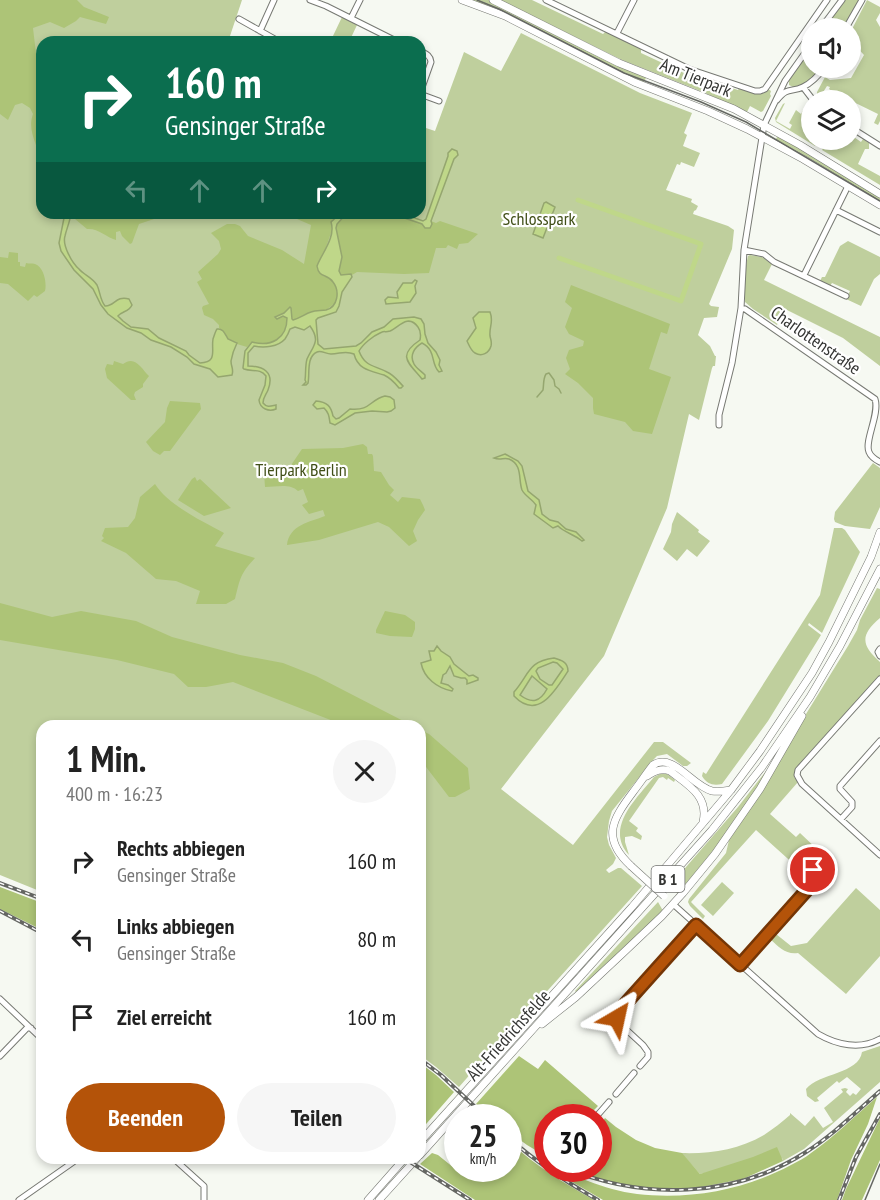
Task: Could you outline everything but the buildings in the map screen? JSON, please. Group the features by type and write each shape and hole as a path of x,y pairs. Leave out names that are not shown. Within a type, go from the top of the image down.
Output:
{"main road":[{"name":"Am Tierpark","path":"462,0 505,16 634,82 726,119 803,159 880,205"},
{"name":"Am Tierpark","path":"493,0 611,59 724,104 880,194"},
{"path":"872,554 880,532"},
{"name":"B 1","path":"703,824 760,751 812,673 880,540"},
{"name":"B 1","path":"810,697 840,646 880,569"},
{"path":"533,1030 576,997 623,953 673,904 716,854 760,789 796,728 810,697"},
{"name":"Alt-Friedrichsfelde","path":"426,1148 712,830 762,767 810,697"},
{"path":"673,904 617,850 612,832 620,810 653,765 658,762 672,764 707,789 731,790"},
{"path":"645,777 664,769 670,771 699,794 704,806 703,824"},
{"name":"Alt-Friedrichsfelde","path":"426,1135 632,907 703,824"},
{"path":"368,1200 400,1164"},
{"name":"Alt-Friedrichsfelde","path":"379,1200 412,1164"}],"street":[{"path":"260,31 274,0"},
{"path":"310,0 386,36"},
{"path":"351,18 360,0"},
{"name":"Am Tierpark","path":"546,0 689,69 755,91 767,87 784,62"},
{"path":"617,33 634,0"},
{"path":"793,69 784,62 827,0"},
{"path":"828,18 842,0"},
{"path":"851,18 861,0"},
{"path":"239,20 269,36"},
{"path":"426,54 431,58 431,62 426,77"},
{"path":"719,425 719,415 732,363 741,308 744,250 764,125 778,94 801,58"},
{"path":"776,101 785,92 803,87 815,78"},
{"path":"426,96 439,101"},
{"path":"861,135 880,146"},
{"path":"804,275 848,186"},
{"path":"836,210 880,232"},
{"path":"744,250 764,254 774,262 846,296"},
{"name":"Charlottenstraße","path":"741,308 875,399 877,407 868,448 872,456 880,462"},
{"path":"880,649 878,652 880,656"},
{"path":"880,679 798,770 797,776 799,781 880,855"},
{"path":"841,819 852,807 852,802 840,786 880,741"},
{"path":"740,965 814,882"},
{"path":"673,904 827,1040 855,1046 880,1039"},
{"path":"640,1066 648,1057 648,1052 618,1022 617,1014 696,925"},
{"path":"0,999 36,1033"},
{"path":"0,1056 27,1028 31,1028"},
{"path":"616,1094 634,1073"},
{"path":"24,1199 71,1164"},
{"path":"180,1164 202,1184 205,1197"}],"green space":[{"name":"Tierpark Berlin","path":"0,0 242,0 230,36 36,36 36,219 426,219 426,128 435,131 464,52 501,71 521,33 640,93 692,113 684,133 687,135 683,146 700,153 694,167 681,162 680,165 677,164 666,190 692,199 691,202 698,206 693,214 734,230 732,249 709,304 719,307 717,317 704,318 698,335 710,346 716,356 715,366 712,368 699,420 689,414 667,508 604,656 501,789 573,845 654,742 663,742 691,763 683,766 667,754 657,756 612,811 607,837 616,858 606,870 609,873 621,868 642,886 512,1030 459,1087 426,1060 426,720 36,720 36,890 0,875"},
{"path":"0,0 77,0 84,7 109,17 106,24 80,17 64,28 50,22 33,28 36,54 36,145 31,122 33,114 30,108 22,103 15,105 8,120 0,114"},
{"path":"470,0 489,0 499,4 647,76 643,84 496,9"},
{"path":"500,0 532,0 603,34 606,31 641,48 641,53 684,73 738,90 739,88 758,93 768,89 771,91 771,96 763,111 750,106 747,112 622,60"},
{"path":"845,0 859,0 849,18 832,18"},
{"path":"867,0 880,7 876,20 880,27 880,121 878,125 874,123 878,114 861,106 861,90 830,90 827,86 824,90 818,90 824,78 830,80 861,78 861,60 864,55 861,52 861,18 858,18"},
{"path":"342,17 357,25 352,36 333,36"},
{"path":"801,62 801,78 811,78 805,83 793,87 789,85 789,79"},
{"path":"785,103 776,121 790,129 792,125 789,123 796,110 801,114 801,137 776,122 775,118"},
{"path":"778,135 880,196 880,202 775,141"},
{"path":"863,139 869,143 869,149 865,149 858,164 880,176 880,185 822,150 861,150"},
{"path":"75,219 154,219 139,224 130,244 120,231 116,232 116,240 95,230 87,229"},
{"path":"297,219 333,219 332,230 317,268 337,287 335,303 326,310 310,312 295,320 292,319 290,307 284,313 276,316 287,318 284,331 277,340 265,343 252,342 247,347 228,339 213,319 204,315 202,308 209,304 197,282 202,279 198,272 221,249 219,241 211,233 227,224 235,224 240,226 248,236 282,250 304,264 311,225"},
{"path":"342,219 407,219 422,224 440,221 478,234 468,243 459,244 457,249 448,245 446,248 436,248 429,273 357,272 352,275 341,275 337,224"},
{"path":"848,241 880,257 880,274 874,279 861,306 846,299 850,291 832,283 830,286 820,281 822,277 825,277 840,246"},
{"path":"9,252 18,253 20,266 25,267 26,263 41,268 46,284 45,291 37,297 34,295 28,301 8,284 0,283 0,257 8,258"},
{"path":"750,255 762,257 772,264 764,280 880,337 880,366 843,338 785,309 777,325 753,309 745,302 745,270"},
{"path":"571,285 670,324 667,334 661,332 649,369 671,377 652,434 633,431 625,422 594,414 593,398 565,374 570,369 566,358 569,350 583,346 584,341 569,334 565,327 572,308 565,302"},
{"path":"114,361 123,364 134,362 149,376 143,387 135,392 136,400 131,400 107,378 105,369 107,364 113,365"},
{"path":"170,401 200,403 201,409 170,451 164,451 160,455 153,451 146,442 165,422"},
{"path":"363,444 367,447 368,454 373,456 374,471 381,472 394,490 390,495 398,502 402,497 420,499 425,510 413,531 417,541 409,546 389,527 378,522 319,540 287,545 296,529 325,516 323,510 309,514 302,505 308,502 303,489 298,491 287,486 265,487 264,473 267,467 269,473 285,474 302,449 343,448"},
{"path":"873,463 880,468 880,507 870,529 845,526 835,522 835,512"},
{"path":"195,477 231,508 204,516 178,500"},
{"path":"155,484 177,506 224,533 215,546 255,558 241,577 235,599 226,604 196,604 200,591 176,581 156,579 126,553 101,541 104,538 102,536 105,528 128,527 135,518 140,497"},
{"path":"677,512 710,541 697,557 687,549 677,561 663,549"},
{"path":"834,528 845,530 860,552 822,633 809,623 808,625 821,635 768,721 722,784 710,784 702,776 703,772 706,774 820,595"},
{"path":"877,588 880,589 880,618 873,624 865,640 869,650 880,662 880,676 796,769 794,777 798,782 770,814 796,837 800,833 819,851 810,862 810,873 807,876 756,830 691,902 705,916 703,919 690,906 689,899 726,853 729,840 777,766 848,646"},
{"path":"0,603 52,617 81,611 136,621 172,637 240,655 283,663 316,676 401,720 331,720 233,682 206,687 188,687 174,674 117,660 0,640"},
{"path":"385,611 405,615 415,622 412,637 376,633"},
{"path":"426,733 468,768 470,789 455,797 449,797 426,767"},
{"path":"766,771 736,819 690,879 678,893 667,889 738,807"},
{"path":"667,774 675,780 674,782 668,778 667,780 663,777 659,778 629,821 638,828 636,831 642,836 641,840 632,836 625,837 629,855 622,845 621,824 632,804 654,777"},
{"path":"722,882 734,893 713,916 701,905"},
{"path":"0,887 36,901 36,927 0,909"},
{"path":"856,888 880,910 880,956 846,994 798,953 786,952 771,940 776,934 791,946 807,943"},
{"path":"658,902 663,910 576,992 575,991"},
{"path":"880,1046 880,1082 804,1149 783,1161 782,1158 700,1174 681,1153 703,1153 734,1148 767,1133 790,1113 805,1126 814,1116 823,1128 833,1122 824,1108 843,1092 841,1089 848,1089 846,1092 850,1096 853,1093 856,1095 861,1089 847,1077 839,1083 837,1081 817,1098 819,1101 815,1102 807,1096 806,1089 854,1065 862,1052"},
{"path":"519,1056 538,1069 545,1060 596,1104 534,1104 534,1149 522,1141 522,1104 476,1104"},
{"path":"426,1068 454,1092 426,1124"},
{"path":"877,1097 837,1200 603,1200 572,1182 591,1182 624,1192 657,1196 716,1191 736,1187 773,1174 804,1158"},
{"path":"880,1118 880,1160 862,1200 842,1200 846,1189"},
{"path":"612,1124 636,1140 655,1148 682,1153 700,1174 777,1147 783,1161 743,1179 691,1189 645,1190 606,1182 612,1182"},
{"path":"522,1152 534,1162 534,1182 564,1182 594,1200 475,1200 448,1182 522,1182"},
{"path":"432,1153 444,1160 444,1180 420,1164 426,1164 426,1158"}],"shaded area":[{"path":"452,149 457,151 458,155 454,159 431,221 432,224 430,228 425,228 422,224 407,219 423,221 426,219 448,153"},
{"path":"546,202 555,207 543,238 533,234"},
{"path":"64,219 69,219 64,240 68,254 76,266 97,285 105,306 121,299 129,299 131,307 118,316 131,327 148,329 159,338 186,351 200,363 209,361 213,355 213,339 217,329 221,329 228,339 237,343 231,361 232,375 218,377 210,369 194,364 171,347 127,328 108,314 93,289 74,270 61,251 59,243"},
{"path":"334,219 342,219 336,228 342,257 339,271 341,275 351,274 352,277 342,292 336,312 316,320 318,344 324,349 356,346 372,332 384,327 393,319 414,317 421,319 424,324 428,343 440,360 439,365 442,371 439,372 436,368 432,353 422,343 415,349 412,357 425,378 422,379 409,364 408,351 420,340 421,335 414,323 407,321 390,331 374,336 359,351 367,363 394,376 403,386 401,388 386,376 362,367 354,354 348,352 314,354 310,362 308,383 303,385 306,382 307,359 315,343 315,336 310,326 304,330 295,327 290,329 285,339 279,344 266,347 254,346 248,353 248,366 258,367 269,374 270,384 263,403 268,406 276,405 276,409 265,409 259,400 266,376 261,372 243,368 245,351 252,342 265,343 277,340 284,331 287,318 283,316 277,319 275,317 290,307 293,320 313,311 326,310 333,306 337,298 337,290 331,279 321,274 317,266 332,233 331,222"},
{"path":"417,281 416,293 410,302 386,304 385,300 388,297 398,298 397,292 403,283 412,283"},
{"path":"479,312 490,312 492,319 491,346 487,352 480,355 472,351 467,341 476,328 473,318"},
{"path":"385,396 394,400 395,408 391,411 355,413 335,425 330,423 324,408 317,409 313,405 316,401 323,402 330,407 336,419 350,409 366,407"},
{"path":"505,454 522,466 528,491 539,500 542,514 566,529 576,532 584,540 582,541 558,526 553,528 534,514 536,505 522,490 516,465 509,459 494,458"},
{"path":"437,646 450,657 454,664 478,680 467,684 465,678 454,676 450,666 443,675 441,683 448,685 453,689 452,691 432,682 421,663 431,660 429,651 434,651"},
{"path":"554,658 562,661 567,665 568,671 545,700 531,705 523,703 514,696 514,692 530,670 545,660","holes":["553,662 563,669 552,685 549,685 540,679 536,671","532,676 547,689 539,699 528,700 520,695"]}],"waterway":[{"path":"559,258 681,301 701,244 578,200"},
{"path":"537,397 543,390 545,376 549,373 561,393"}],"tram line":[{"path":"477,0 624,73 746,122 880,201"},
{"path":"865,1200 880,1164"}],"railway":[{"path":"0,883 36,897"},
{"path":"0,911 36,930"},
{"path":"426,1064 472,1104"},
{"path":"610,1182 625,1186 687,1190 749,1179 806,1152 880,1091"},
{"path":"839,1200 856,1157 880,1114"},
{"path":"522,1149 598,1200"},
{"path":"413,1164 470,1200"}],"route":[{"path":"617,1018 618,1012 696,925 740,965 814,882 813,870"}],"park label":[{"name":"Schlosspark","path":"539,218"}]}
